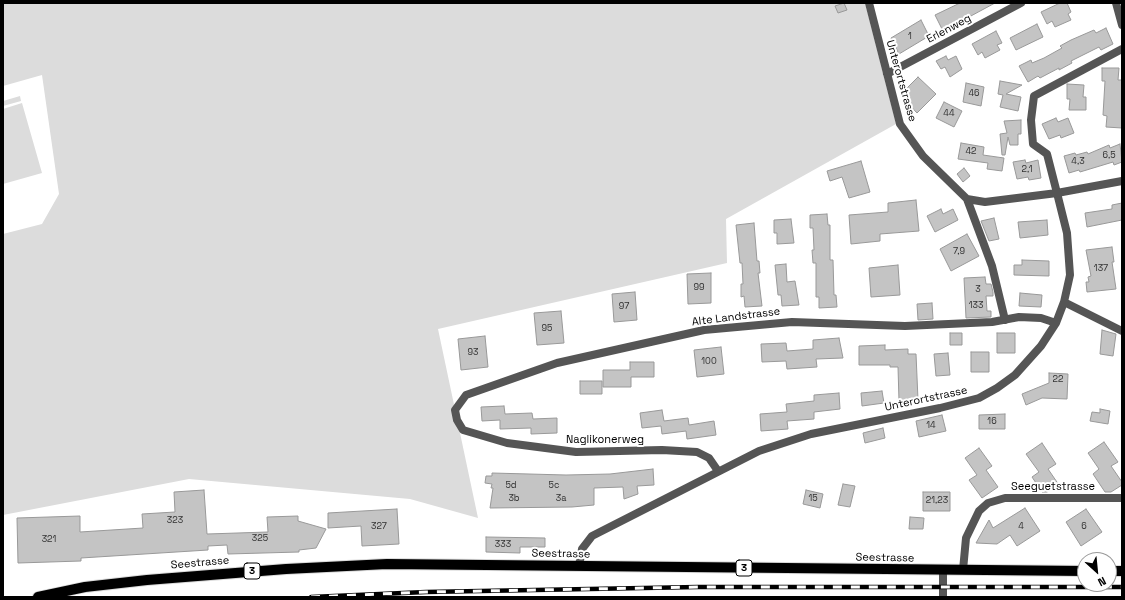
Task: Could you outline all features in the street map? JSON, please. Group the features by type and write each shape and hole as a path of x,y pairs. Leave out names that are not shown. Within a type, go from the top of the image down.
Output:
{"main road":[{"name":"Seestrasse","path":"38,597 85,587 147,580 286,568 387,564 943,571 1077,571"}],"street":[{"name":"Unterortstrasse","path":"869,3 900,124 922,156 967,199"},
{"name":"Erlenweg","path":"887,74 1021,3"},
{"path":"1116,3 1122,25"},
{"name":"Unterortstrasse","path":"579,566 582,549 592,536 759,451 811,434 940,408 979,398 997,388 1015,375 1041,346 1056,323 1064,302 1070,275 1067,233 1047,154 1033,144 1031,120 1034,96 1122,49"},
{"path":"1005,320 992,266 967,199 985,202 1057,193 1122,180"},
{"path":"1064,302 1122,331"},
{"name":"Alte Landstrasse","path":"463,430 457,420 455,410 466,394 557,363 704,330 792,322 905,326 1005,320 1019,317 1042,318 1056,323"},
{"name":"Naglikonerweg","path":"463,430 507,443 576,452 662,450 697,452 709,458 718,471"},
{"name":"Seeguetstrasse","path":"963,570 966,538 979,511 988,503 1004,498 1122,498"},
{"path":"943,571 943,597"}],"shaded area":[{"path":"3,3 865,3 896,124 726,219 727,263 438,329 478,518 410,499 189,479 3,515 3,234 42,224 59,194 42,75 3,86"},
{"path":"20,96 21,101 3,106 3,101"},
{"path":"22,103 42,173 3,184 3,109"}],"building":[{"path":"844,3 847,10 838,13 835,6"},
{"path":"960,3 995,3 943,31 935,15"},
{"path":"1060,3 1067,3 1071,12 1068,14 1071,20 1055,27 1052,21 1047,24 1041,12"},
{"path":"921,20 929,36 899,54 891,38"},
{"path":"1037,24 1043,37 1016,50 1010,38"},
{"path":"1106,28 1113,44 1101,50 1099,47 1071,61 1072,63 1059,70 1059,68 1040,78 1038,76 1028,82 1019,66 1031,60 1032,63 1044,58 1062,48 1060,46 1071,40 1094,30 1096,33"},
{"path":"996,31 1002,43 997,45 1000,50 985,58 982,52 978,55 972,44"},
{"path":"946,56 948,60 956,56 962,69 950,77 945,67 941,69 936,61"},
{"path":"1102,68 1119,68 1118,80 1122,80 1122,128 1106,127 1107,116 1103,115 1105,81 1102,81"},
{"path":"918,77 936,94 917,113 900,95"},
{"path":"1000,81 1022,85 1006,94 1021,97 1018,111 1000,107 1003,95 998,94"},
{"path":"966,83 984,87 981,106 963,102"},
{"path":"1067,84 1084,85 1083,97 1086,97 1086,110 1069,110 1070,99 1067,99"},
{"path":"944,102 962,111 954,127 936,118"},
{"path":"1056,118 1058,122 1068,118 1074,133 1061,138 1060,135 1049,139 1042,124"},
{"path":"1021,120 1021,134 1018,134 1018,145 1010,145 1008,137 1005,155 1002,155 1000,134 1007,133 1004,121"},
{"path":"961,143 984,147 983,155 1004,158 1002,171 987,169 988,163 958,159"},
{"path":"1120,144 1122,162 1114,165 1113,162 1080,172 1079,170 1069,173 1064,156 1087,152 1088,154 1109,145 1110,148"},
{"path":"1025,160 1026,163 1038,160 1041,178 1029,180 1028,177 1017,179 1013,162"},
{"path":"861,161 870,192 849,198 842,177 830,181 827,171"},
{"path":"964,168 970,176 963,182 957,174"},
{"path":"916,200 919,231 880,234 880,241 851,244 849,215 888,212 888,203"},
{"path":"1122,203 1122,220 1087,227 1085,213 1112,209 1112,205"},
{"path":"941,209 943,214 953,209 958,220 935,232 927,216"},
{"path":"827,214 828,225 830,225 830,260 833,260 834,295 836,295 837,307 819,308 819,297 816,297 816,263 813,263 813,228 810,228 810,215"},
{"path":"994,218 999,239 989,241 981,221"},
{"path":"791,219 794,243 777,244 777,233 774,233 774,220"},
{"path":"1047,220 1048,235 1020,238 1018,222"},
{"path":"754,223 757,261 759,261 760,273 758,273 762,306 745,307 744,296 741,297 741,284 743,284 742,263 740,263 736,225"},
{"path":"967,234 979,256 951,271 940,249"},
{"path":"1112,247 1114,262 1112,262 1116,289 1087,292 1086,282 1089,282 1088,277 1091,276 1086,250"},
{"path":"1022,260 1049,261 1049,276 1014,275 1014,265 1022,265"},
{"path":"786,264 787,282 795,281 799,305 782,306 781,295 778,295 775,265"},
{"path":"898,265 900,295 871,297 869,268"},
{"path":"711,273 711,303 688,304 687,274"},
{"path":"985,277 986,284 991,284 993,292 993,296 986,296 987,311 991,311 991,317 966,318 964,278"},
{"path":"635,292 637,320 614,322 612,294"},
{"path":"1020,293 1042,295 1041,307 1019,306"},
{"path":"932,303 933,319 918,320 917,304"},
{"path":"561,311 564,343 537,345 534,313"},
{"path":"1102,330 1116,334 1113,356 1100,354"},
{"path":"950,333 962,333 962,345 950,345"},
{"path":"997,333 1015,333 1015,353 997,353"},
{"path":"485,336 488,367 461,370 458,339"},
{"path":"839,338 843,358 816,359 817,367 787,369 786,361 762,362 761,344 786,343 787,351 813,349 813,340"},
{"path":"885,345 885,350 908,349 908,354 916,354 918,400 899,401 898,367 890,367 890,365 859,365 859,346"},
{"path":"721,347 724,374 697,377 694,350"},
{"path":"971,352 989,352 989,372 971,372"},
{"path":"948,353 950,375 936,376 934,354"},
{"path":"630,362 654,362 654,377 631,377 631,387 603,387 603,370 630,370"},
{"path":"1049,373 1068,374 1067,399 1042,398 1026,405 1022,394 1049,383"},
{"path":"580,381 602,381 602,394 580,394"},
{"path":"882,391 884,403 862,406 861,393"},
{"path":"839,393 840,409 814,412 814,419 787,421 788,429 761,431 760,414 787,412 786,404 814,401 814,395"},
{"path":"504,406 505,414 532,413 533,419 557,418 557,433 531,434 531,428 500,429 500,420 482,421 481,407"},
{"path":"1100,409 1110,411 1108,424 1090,421 1092,412 1100,413"},
{"path":"662,410 664,421 688,418 689,425 714,421 716,435 687,439 686,431 662,434 661,426 642,428 640,413"},
{"path":"1005,414 1005,429 979,429 979,415"},
{"path":"942,415 946,431 919,437 916,421"},
{"path":"883,428 885,438 865,443 863,433"},
{"path":"1104,442 1118,462 1111,466 1122,482 1122,485 1111,492 1105,492 1093,474 1099,469 1088,453"},
{"path":"1042,443 1056,464 1048,469 1059,485 1047,492 1042,492 1032,477 1039,472 1026,454"},
{"path":"979,448 992,466 986,470 998,487 982,498 969,480 977,475 965,458"},
{"path":"653,469 654,485 637,486 638,494 624,499 623,487 594,488 594,505 572,507 490,508 493,488 491,488 492,484 485,483 486,476 492,476 492,473 566,475 610,474"},
{"path":"843,484 855,486 850,507 838,505"},
{"path":"204,490 207,534 268,532 267,517 298,516 298,521 326,529 316,548 299,550 299,552 228,554 227,545 208,546 208,550 81,558 81,561 18,563 17,518 80,516 80,532 143,528 142,514 175,512 174,492"},
{"path":"806,490 823,494 820,508 803,504"},
{"path":"923,492 950,492 950,511 923,511"},
{"path":"1025,508 1040,531 1017,546 1010,535 997,544 976,543 989,520 993,528"},
{"path":"397,509 399,544 362,546 361,526 328,528 328,513"},
{"path":"1086,509 1102,532 1081,546 1066,522"},
{"path":"910,517 924,518 923,529 909,529"},
{"path":"486,537 545,538 545,547 520,547 520,553 486,552"}],"railway":[{"path":"311,597 426,592 698,587 1122,587"}]}
